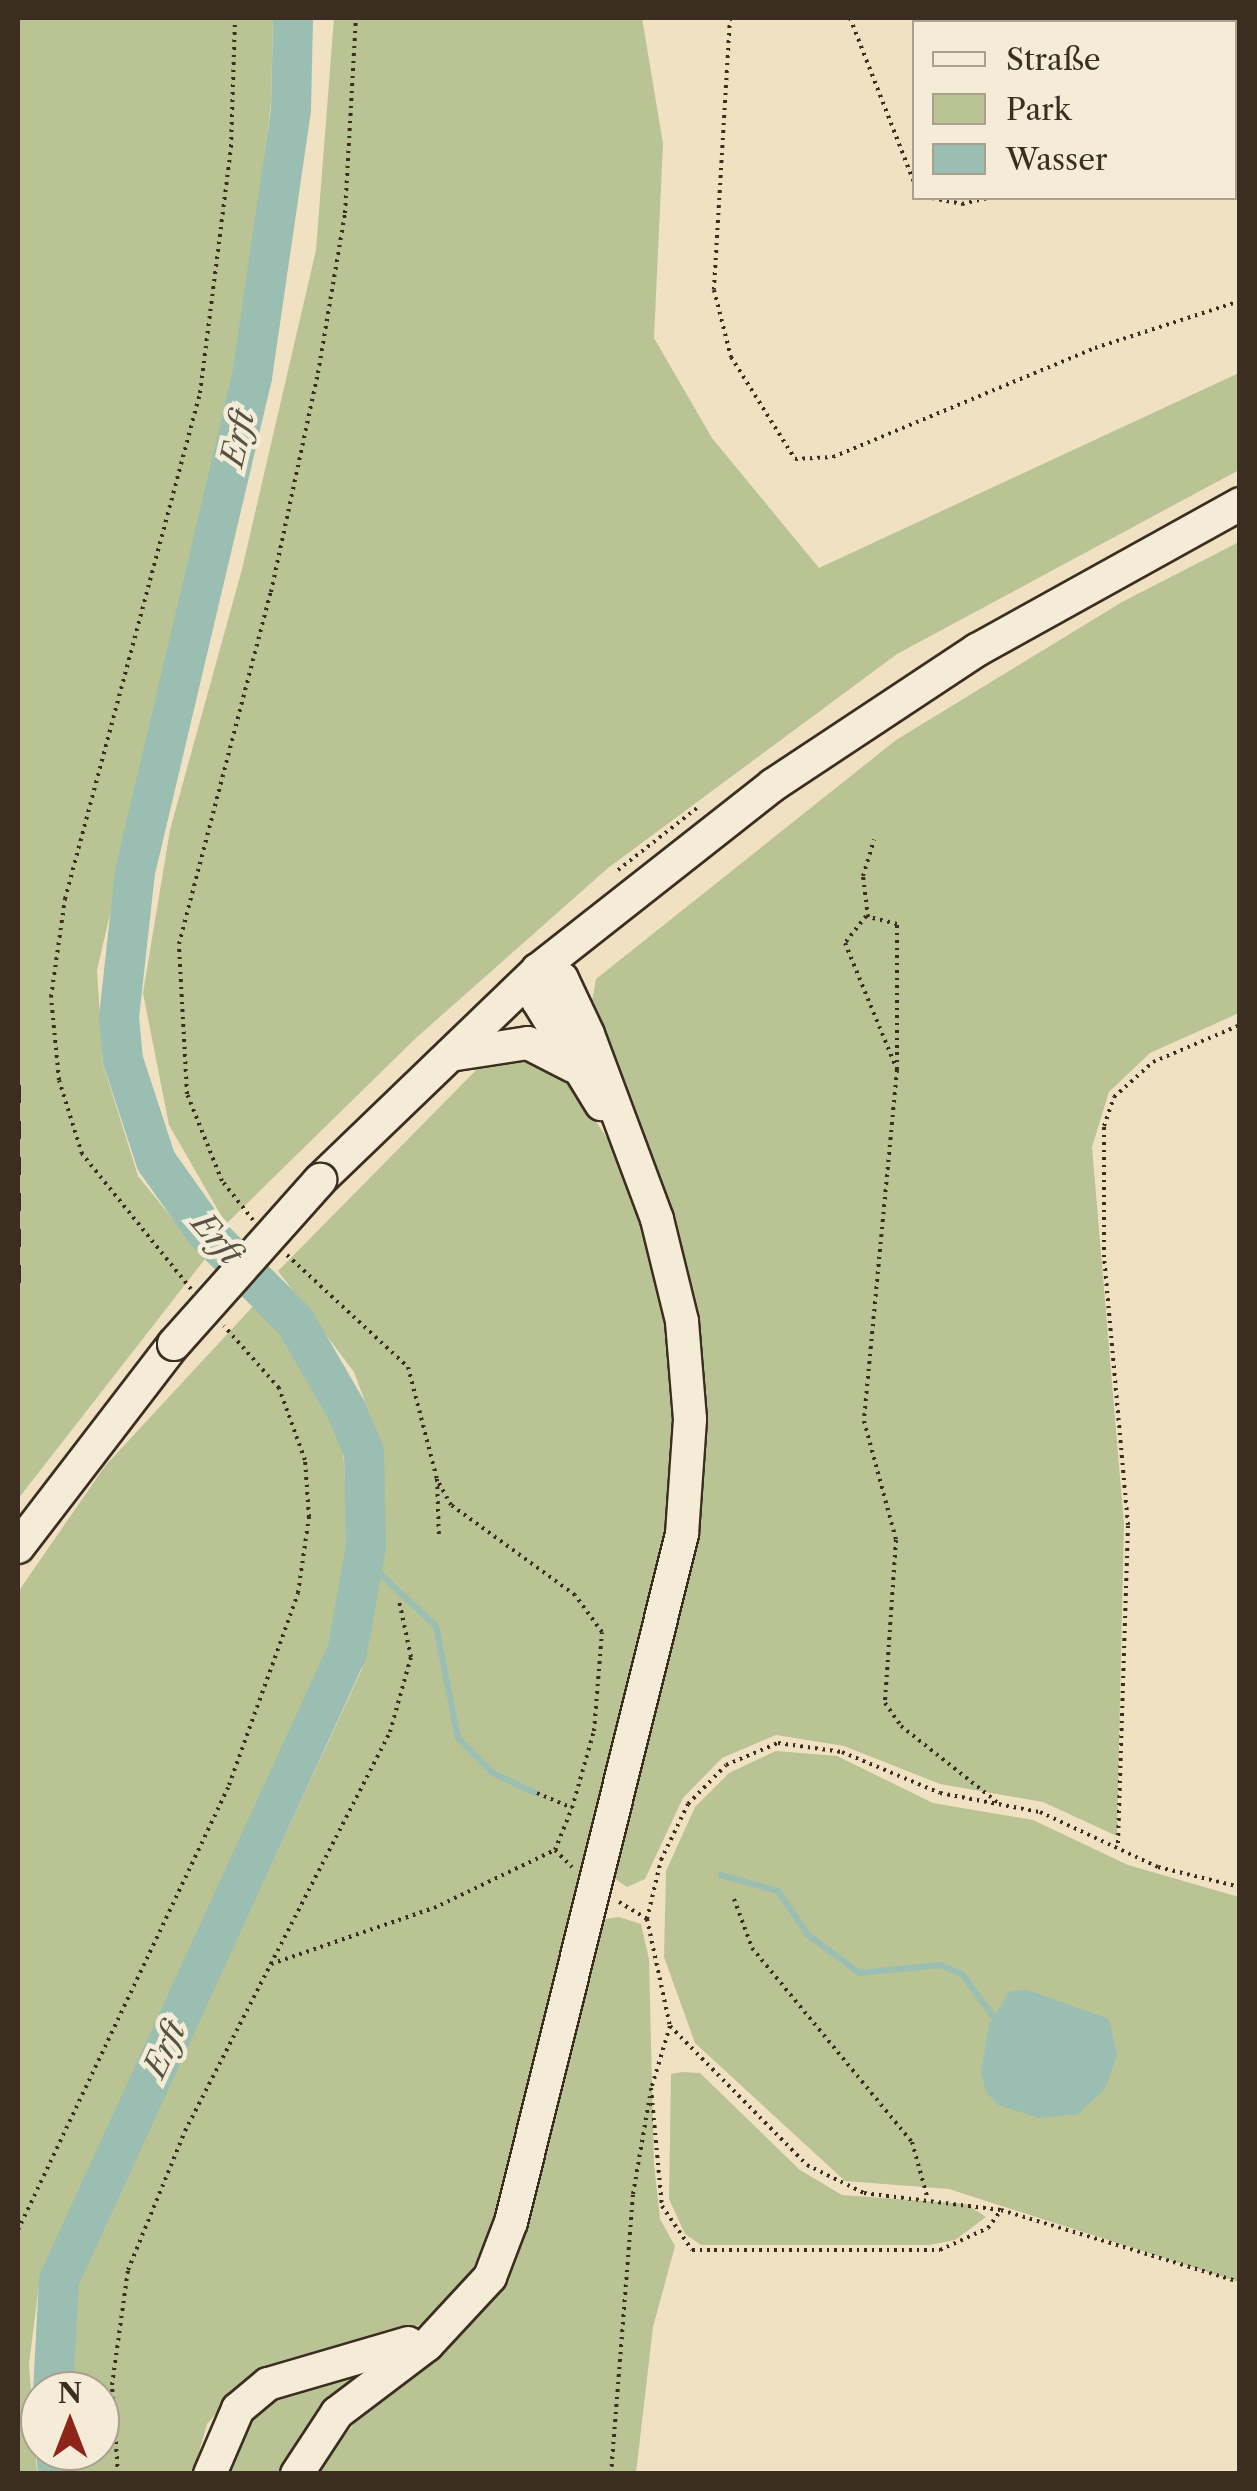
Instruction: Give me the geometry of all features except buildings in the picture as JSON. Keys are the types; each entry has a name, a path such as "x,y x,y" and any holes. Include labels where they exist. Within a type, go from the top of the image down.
{"main road":[{"path":"24,1537 174,1344 320,1180 538,970 732,816 890,704 1240,504"},
{"path":"538,970 538,1001 575,1068 621,1132"},
{"path":"297,2474 337,2414 456,2319 490,2277 511,2222 597,1889 689,1474 682,1321 657,1219 562,979 538,970"},
{"path":"442,1059 518,1042 552,1050 575,1068"},
{"path":"210,2474 238,2409 268,2384 402,2346 456,2319"}],"path":[{"path":"200,1300 82,1154 58,1080 51,997 66,899 200,393 231,147 234,18"},
{"path":"263,1230 222,1181 187,1094 179,944 314,391 345,213 356,18"},
{"path":"730,18 714,290 731,358 795,459 833,457 1094,348 1240,302"},
{"path":"850,18 912,177"},
{"path":"942,200 962,204 979,200"},
{"path":"868,916 863,876 874,840"},
{"path":"897,1070 845,943 852,924 868,916 897,924 897,1070 864,1422 896,1540 885,1703 901,1726 998,1803"},
{"path":"1118,1843 1128,1525 1104,1257 1104,1126 1114,1097 1153,1062 1240,1025"},
{"path":"275,1243 408,1367 437,1479 440,1539"},
{"path":"18,2230 229,1785 298,1593 309,1517 305,1460 279,1388 214,1314"},
{"path":"271,1964 434,1908 555,1850 572,1808 594,1731 602,1632 575,1595 451,1505 437,1479"},
{"path":"118,2474 112,2385 128,2270 186,2131 390,1732 411,1658 400,1601"},
{"path":"611,2474 634,2194 651,2088 670,2026 648,1919 661,1860 688,1804 726,1766 778,1744 842,1752 940,1794 998,1803 1118,1843 1158,1867 1240,1887"},
{"path":"537,1793 572,1808"},
{"path":"597,1889 648,1919"},
{"path":"734,1898 752,1948 912,2142 927,2196"},
{"path":"670,2026 808,2166 864,2193 927,2196 1001,2210 1240,2282"},
{"path":"651,2088 662,2206 692,2250 940,2250 988,2228 1001,2210"}],"green space":[{"path":"18,18 273,18 271,103 237,371 97,970 103,1064 138,1176 205,1259 18,1499"},
{"path":"334,18 642,18 663,144 654,338 712,438 819,568 1239,373 1239,470 897,654 608,868 416,1038 226,1224 169,1125 143,993 170,830 242,569 316,250"},
{"path":"1239,542 1239,1013 1150,1053 1109,1092 1092,1147 1124,1524 1117,1836 1043,1802 940,1784 844,1746 776,1735 722,1758 683,1798 645,1879 627,1887 614,1878 696,1543 708,1419 699,1315 673,1214 591,1006 596,979 896,740 1122,602"},
{"path":"489,1057 532,1057 562,1070 607,1138 645,1229 669,1321 677,1417 669,1532 498,2222 458,2295 419,2325 239,2387 207,2424 193,2473 78,2473 120,2471 120,2371 72,2371 77,2284 362,1669 382,1561 382,1447 354,1372 278,1271"},
{"path":"257,1302 308,1369 343,1447 348,1542 327,1651 40,2277 30,2371 20,2371 20,2471 37,2473 18,2473 18,1592 105,1466"},
{"path":"776,1751 837,1756 933,1803 1033,1820 1128,1865 1239,1897 1239,2282 949,2189 845,2181 695,2043 664,1957 666,1871 695,1807 729,1773"},
{"path":"619,1917 641,1924 649,1959 654,2164 660,2219 675,2246 653,2327 636,2473 313,2474 381,2391 473,2321 514,2260 605,1919"},
{"path":"700,2073 800,2170 842,2195 966,2204 986,2217 955,2240 929,2245 701,2245 685,2234 669,2199 671,2074"},
{"path":"370,2367 283,2473 218,2474 259,2402"}],"water":[{"path":"1027,1990 1109,2019 1117,2055 1105,2089 1078,2114 1039,2118 998,2105 986,2092 981,2072 989,2024 1010,1991"}],"waterway":[{"name":"Erft","path":"54,2371 59,2280 347,1652 366,1547 364,1452 347,1411 295,1321 207,1233 156,1161 123,1060 119,1017 135,872 252,377 291,109 293,18"},
{"path":"364,1559 436,1626 458,1738 493,1773 535,1793"},
{"path":"721,1875 778,1891 808,1935 860,1973 941,1965 963,1975 992,2015"}],"railway":[{"path":"18,1085 18,1298"}]}
